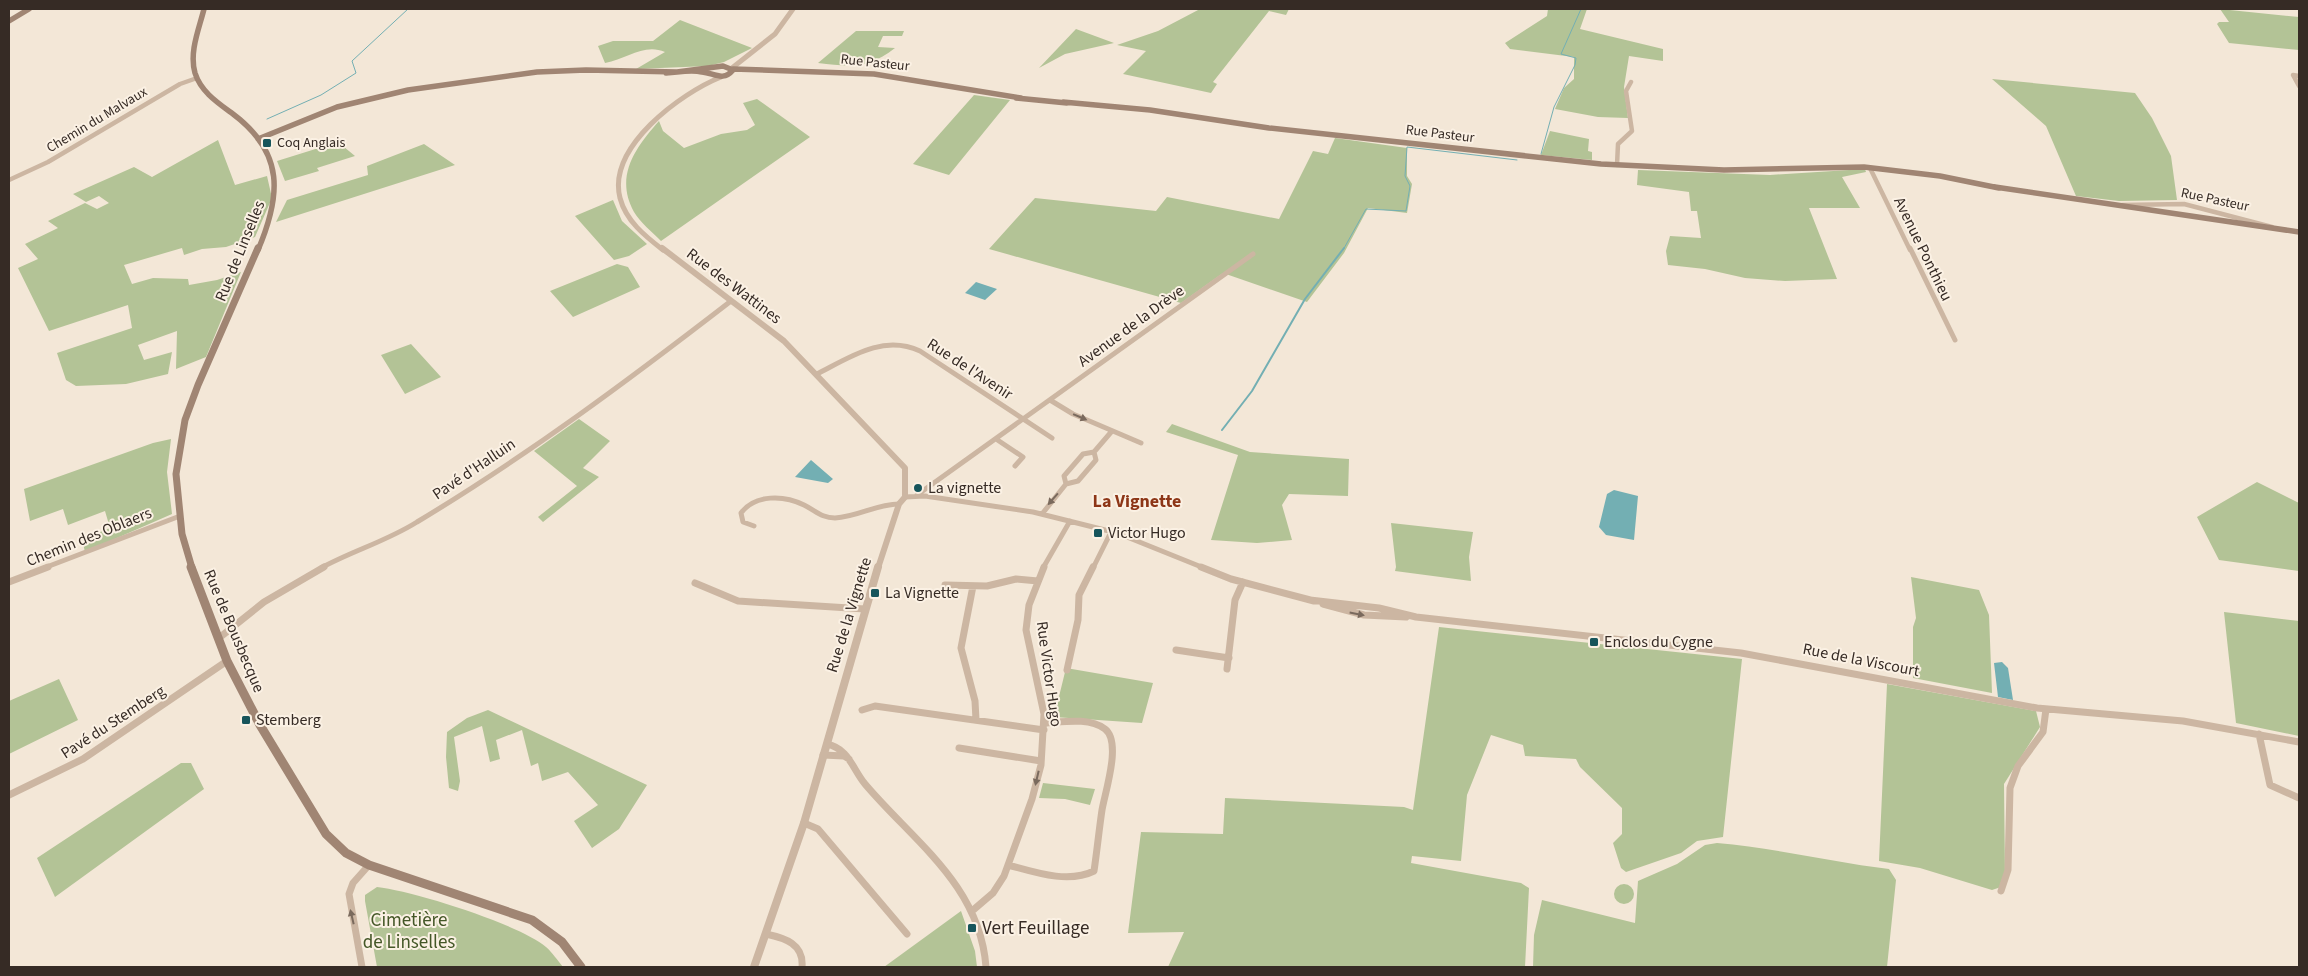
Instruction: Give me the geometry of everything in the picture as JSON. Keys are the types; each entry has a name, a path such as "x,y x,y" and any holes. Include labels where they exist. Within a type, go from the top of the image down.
{"main road":[{"path":"9,21 29,9"},
{"path":"197,78 194,56 204,9"},
{"path":"711,74 711,70 719,66"},
{"name":"Rue Pasteur","path":"666,73 719,66 784,72 874,74 1021,98 1172,112 1269,128 1617,165 1683,169 1794,171 1820,167 1870,168 2120,207 2299,232"},
{"path":"258,137 328,110 368,98 492,77 569,70 724,76 732,73 732,68"},
{"name":"Rue Pasteur","path":"724,76 784,72"},
{"name":"Rue de Linselles","path":"182,435 198,385 267,229 275,206 276,179 268,156 258,137 246,124 211,97 197,78"},
{"name":"Rue de Bousbecque","path":"182,435 176,474 180,516 188,556 227,661 260,725 326,834 341,849 369,865 525,916 556,937 581,967"}],"street":[{"path":"732,68 768,41 782,27 793,9"},
{"path":"719,66 768,41"},
{"name":"Rue des Wattines","path":"711,74 687,96 653,121 629,150 619,177 620,200 628,218 644,235 777,335 817,374 901,463 906,474 905,497"},
{"path":"2299,76 2293,75 2299,86"},
{"name":"Rue des Wattines","path":"687,96 724,76"},
{"name":"Chemin du Malvaux","path":"9,180 48,162 180,84 197,78"},
{"path":"1617,165 1617,146 1632,131 1626,91 1631,82"},
{"name":"Avenue Ponthieu","path":"1870,168 1955,340"},
{"name":"Rue Pasteur","path":"2120,207 2131,204 2188,204 2259,222 2273,229"},
{"name":"Avenue de la Drève","path":"917,495 1253,254"},
{"name":"Pavé d'Halluin","path":"219,638 264,602 297,582 338,559 415,524 453,501 618,388 731,301"},
{"name":"Rue de l'Avenir","path":"817,374 879,346 890,344 906,345 915,348 1024,419"},
{"path":"1050,400 1073,414 1141,443"},
{"path":"1024,419 1052,438"},
{"path":"1066,484 1064,476 1083,454 1094,452 1112,431"},
{"path":"996,439 1023,457 1015,466"},
{"path":"1042,514 1066,484 1078,481 1096,460 1094,452"},
{"name":"Rue de la Viscourt","path":"905,497 917,495 1012,507 1042,514 1111,532 1242,582 1365,616 1385,618 1416,617"},
{"name":"Rue de la Vignette","path":"754,967 804,823 865,609 899,504 905,497"},
{"path":"754,526 743,522 741,513 747,504 764,498 786,500 804,505 818,515 837,518 889,504 899,504"},
{"name":"Chemin des Oblaers","path":"9,582 180,516"},
{"name":"Rue Victor Hugo","path":"972,911 996,890 1008,865 1034,792 1041,761 1044,726 1026,629 1029,607 1038,581 1070,521"},
{"path":"1067,670 1078,620 1079,595 1111,532"},
{"path":"945,585 991,586 1020,578 1038,581"},
{"path":"1227,669 1235,598 1242,582"},
{"path":"695,583 738,601 865,609"},
{"path":"973,586 961,648 975,701 976,720"},
{"name":"Rue de la Viscourt","path":"1310,600 1379,608 1416,617 1761,656 2046,709 2183,721 2299,742"},
{"path":"1176,650 1229,658"},
{"name":"Pavé du Stemberg","path":"9,795 83,759 227,661"},
{"path":"862,710 875,706 976,720 1044,726 1099,725 1105,728 1111,735 1112,765 1102,810 1094,871 1086,876 1076,877 1043,873 1008,865"},
{"path":"2002,891 2007,874 2008,791 2013,775 2041,738 2045,726 2046,709"},
{"path":"2260,734 2270,785 2299,798"},
{"path":"826,744 841,748 848,754 864,782 948,874 972,911 981,935 986,967"},
{"path":"960,748 1041,761"},
{"path":"823,755 844,756 851,761"},
{"path":"804,823 818,829 907,934"},
{"path":"362,967 349,894 353,883 369,865"},
{"path":"766,934 783,937 795,945 802,955 802,967"}],"green space":[{"path":"1200,9 1289,9 1286,15 1269,11 1213,82 1217,84 1211,93 1123,74 1146,51 1117,45 1158,31"},
{"path":"1548,9 1587,9 1580,29 1663,49 1663,61 1629,56 1624,87 1628,118 1598,117 1555,109 1564,88 1574,79 1574,57 1510,49 1505,43 1547,16"},
{"path":"2220,9 2299,17 2299,50 2229,43 2217,24 2219,22 2229,22"},
{"path":"680,20 752,48 724,62 708,66 636,69 665,52 650,49 605,63 598,46 613,41 653,41"},
{"path":"1076,29 1114,43 1065,54 1039,68"},
{"path":"856,31 904,31 902,36 883,36 878,47 895,48 876,60 850,66 818,63"},
{"path":"1992,79 2135,93 2152,118 2171,156 2177,200 2119,201 2076,196 2046,126"},
{"path":"974,95 1010,100 949,175 913,164"},
{"path":"757,99 810,137 661,241 637,216 628,199 627,174 630,163 643,141 659,121 663,131 684,148 721,134 747,130 755,125 743,103"},
{"path":"1550,131 1589,139 1588,151 1592,152 1592,160 1541,155"},
{"path":"1335,138 1407,148 1407,176 1412,184 1407,213 1368,208 1344,253 1307,302 1223,273 1181,303 989,249 1035,198 1156,211 1167,197 1279,219 1313,151 1328,154"},
{"path":"218,140 235,185 267,176 272,198 255,237 226,247 202,249 184,255 182,248 124,265 132,284 153,278 188,279 189,285 217,280 241,272 206,357 176,369 177,331 138,345 144,360 172,352 168,374 126,384 76,386 66,380 57,353 132,328 128,305 49,331 18,268 38,259 25,244 58,228 48,221 85,203 97,209 109,203 99,196 86,202 73,194 134,167 152,177"},
{"path":"338,142 355,156 317,168 319,171 285,181 277,161"},
{"path":"424,144 455,165 276,222 287,200 368,175 367,166"},
{"path":"1865,169 1866,172 1842,177 1860,208 1809,208 1837,279 1785,281 1745,278 1705,269 1668,265 1666,251 1670,236 1701,238 1697,211 1691,211 1689,192 1637,185 1638,170 1770,175"},
{"path":"613,200 622,221 647,244 629,256 614,260 575,216"},
{"path":"617,264 628,267 640,287 573,317 550,291"},
{"path":"411,344 441,377 405,394 381,355"},
{"path":"579,419 610,441 583,468 599,477 543,522 538,517 577,486 534,451"},
{"path":"1172,424 1250,452 1349,459 1348,496 1289,494 1282,505 1292,540 1257,543 1211,540 1238,455 1166,432"},
{"path":"171,439 167,472 172,514 85,552 82,539 110,528 105,511 68,525 63,509 30,521 24,489 153,443"},
{"path":"2257,482 2299,503 2299,571 2219,560 2197,517"},
{"path":"1391,523 1473,532 1469,557 1471,581 1395,571"},
{"path":"1911,577 1979,590 1989,615 1992,693 1913,678 1913,627 1916,618"},
{"path":"2224,612 2299,621 2299,736 2236,723"},
{"path":"1439,627 1742,659 1723,837 1697,841 1681,853 1626,872 1621,868 1613,843 1622,834 1622,808 1580,767 1576,759 1525,756 1523,745 1491,735 1467,795 1461,861 1412,856 1411,863 1521,883 1529,888 1525,967 1168,967 1184,932 1128,933 1141,832 1223,834 1225,798 1404,807 1413,810"},
{"path":"1066,668 1153,683 1142,723 1054,717"},
{"path":"59,679 78,720 9,754 9,701"},
{"path":"1887,684 2036,711 2040,727 2004,784 2005,874 2001,887 1992,890 1920,868 1879,861"},
{"path":"488,710 647,785 619,829 592,848 574,821 598,805 568,772 542,781 538,763 531,766 522,730 496,740 500,759 490,762 482,726 454,737 460,781 458,791 449,788 446,757 447,732 467,718"},
{"path":"181,763 191,763 204,789 55,897 37,858"},
{"path":"1043,783 1095,789 1090,805 1065,799 1039,798"},
{"path":"1717,843 1889,869 1896,880 1887,967 1533,967 1534,935 1542,900 1635,923 1638,881 1677,864 1705,845"},
{"path":"1624,884 1631,887 1634,894 1631,901 1624,904 1617,901 1614,894 1617,887"},
{"name":"Cimetière de Linselles","path":"377,887 439,902 513,928 546,947 563,967 377,967 365,895"},
{"path":"961,911 975,951 977,967 884,967"}],"water":[{"path":"976,282 997,289 985,300 965,293"},
{"path":"811,460 833,479 828,483 795,477"},
{"path":"1614,490 1638,496 1634,540 1606,535 1599,527 1607,494"},
{"path":"2002,662 2008,668 2013,700 1998,697 1994,663"}],"waterway":[{"path":"267,119 321,95 356,73 352,61 408,9"},
{"path":"1541,154 1554,107 1575,65 1576,58 1561,54 1581,9"},
{"path":"1343,250 1366,209 1406,211 1410,186 1405,176 1407,147 1517,160"},
{"path":"1222,430 1252,391 1305,299 1344,248"}],"place":[{"name":"Coq Anglais","path":"267,143"},
{"name":"La vignette","path":"918,488"},
{"name":"Victor Hugo","path":"1098,533"},
{"name":"La Vignette","path":"875,593"},
{"name":"Enclos du Cygne","path":"1594,642"},
{"name":"Stemberg","path":"246,720"},
{"name":"Vert Feuillage","path":"972,928"}],"district":[{"name":"La Vignette","path":"1137,501"}]}
